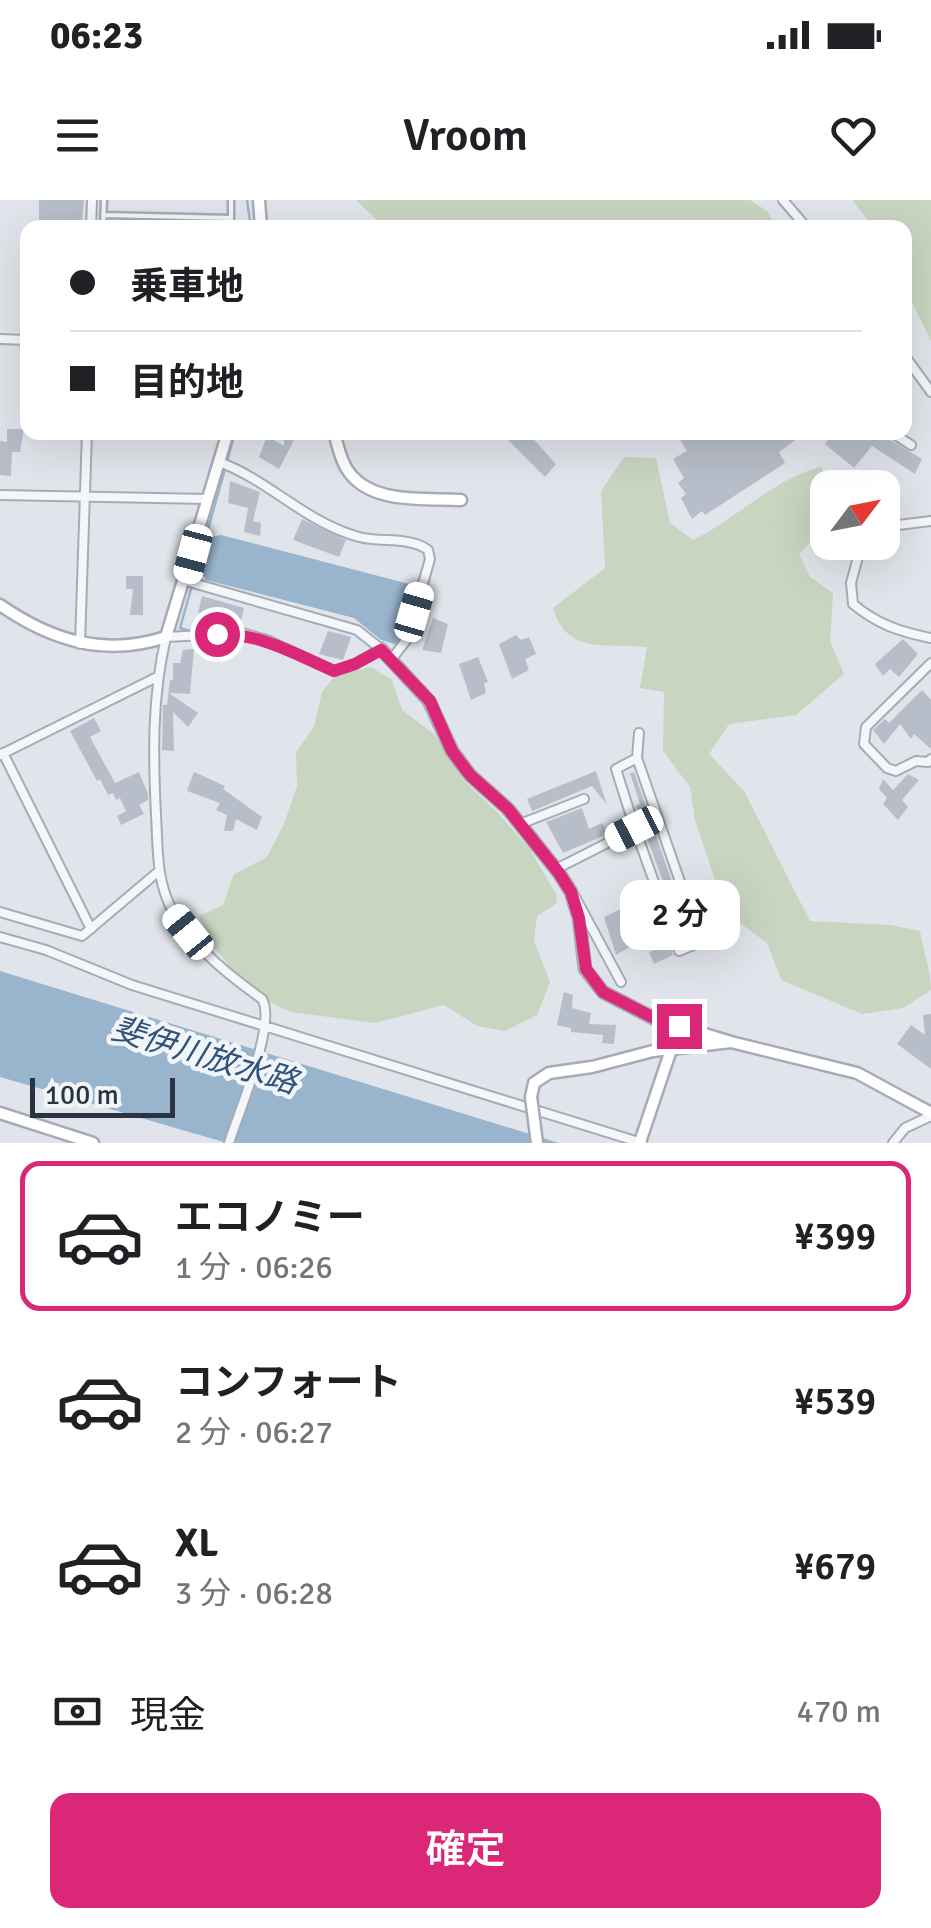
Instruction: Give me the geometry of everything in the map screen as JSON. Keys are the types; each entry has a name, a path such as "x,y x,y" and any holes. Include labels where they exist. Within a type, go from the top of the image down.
{"street":[{"path":"784,200 800,220"},
{"path":"912,366 931,392"},
{"path":"80,644 87,440"},
{"path":"226,440 166,638 157,677 153,748 159,871 173,912 204,950 266,1006 262,1039 229,1143"},
{"path":"337,440 352,477 368,487 388,496 462,500"},
{"path":"903,440 911,445"},
{"path":"219,462 254,477 299,510 359,537 419,544 428,550 430,559 407,639 391,660"},
{"path":"0,495 208,499"},
{"path":"900,525 931,521"},
{"path":"857,560 851,583 852,604 888,627 931,638"},
{"path":"186,581 357,630 381,650 430,701 452,751 470,775 520,824 556,868 621,982"},
{"path":"0,606 45,634 80,644 144,644 166,638 242,633 267,640 334,671 381,650"},
{"path":"931,664 863,734 864,744 887,768 896,771 931,759"},
{"path":"91,929 2,754 157,677"},
{"path":"637,758 616,769 678,951 701,942 637,758 639,733"},
{"path":"520,824 584,799"},
{"path":"556,868 634,829"},
{"path":"0,912 82,936 159,871"},
{"path":"571,892 586,969 603,992 654,1018 856,1073 931,1115"},
{"path":"0,937 46,950 132,985 641,1143 679,1026"},
{"path":"536,1143 531,1097 534,1082 549,1073 672,1048 731,1042"},
{"path":"0,1113 93,1143"},
{"path":"893,1143 904,1128 931,1115"}],"lane":[{"path":"103,220 104,200"},
{"path":"103,215 230,218 231,200"}],"green space":[{"path":"356,200 750,200 767,211 773,220 377,220"},
{"path":"852,200 931,200 931,341 912,302 912,220 868,220"},
{"path":"624,457 656,458 670,523 693,540 787,480 810,471 810,543 799,554 810,577 833,593 830,641 844,674 796,715 729,724 709,754 744,791 810,921 891,925 920,931 931,990 903,1008 862,1014 781,980 767,943 726,913 695,820 690,787 663,751 664,692 640,688 647,647 578,640 559,623 553,608 605,568 601,491"},
{"path":"371,667 392,680 402,710 434,734 464,781 529,848 556,894 557,903 537,916 534,941 550,982 537,1015 505,1031 477,1026 444,1005 375,1023 291,1012 253,994 212,945 199,916 223,905 234,874 267,857 297,786 296,752 314,727 322,692 336,674"}],"water":[{"path":"221,535 413,585 398,645 381,640 354,618 206,580 201,572 210,537"},
{"name":"斐伊川放水路","path":"0,971 559,1143 227,1143 0,1077"}],"building":[{"path":"39,200 84,200 82,220 39,220"},
{"path":"7,429 20,429 20,452 12,452 11,476 0,475 0,441 7,442"},
{"path":"265,440 284,446 284,440 294,440 279,469 259,457"},
{"path":"508,440 534,440 556,464 545,477"},
{"path":"680,440 795,440 779,452 785,463 705,515 702,511 692,519 681,498 686,494 678,483 684,478 673,459 687,451"},
{"path":"828,440 890,440 922,459 915,474 872,446 854,468 825,444"},
{"path":"230,481 260,492 253,521 261,523 260,536 244,532 248,508 228,503"},
{"path":"302,519 346,540 339,557 293,540"},
{"path":"126,576 143,576 143,615 130,615 133,589 126,589"},
{"path":"202,596 244,608 240,625 206,619 206,614 198,613"},
{"path":"433,618 448,624 441,653 422,650"},
{"path":"328,631 351,637 343,660 319,654"},
{"path":"516,635 521,640 529,637 536,654 525,659 529,670 512,679 499,644"},
{"path":"903,639 918,654 899,677 890,669 883,676 875,664"},
{"path":"194,649 190,694 169,693 198,713 188,727 173,712 174,751 162,750 163,705 167,705 170,680 173,680 173,663 180,663 183,650"},
{"path":"478,657 488,682 484,683 486,693 471,700 459,664"},
{"path":"922,690 931,700 931,749 914,734 911,739 900,724 884,744 873,730 885,719 889,723"},
{"path":"94,718 101,731 90,737 115,783 139,772 148,794 148,800 139,805 144,814 121,825 117,816 126,811 120,798 116,800 113,793 108,795 100,779 97,781 70,731"},
{"path":"596,771 607,805 592,786 532,811 527,799"},
{"path":"194,772 225,786 223,789 262,817 257,830 236,819 233,831 224,831 227,815 216,810 220,803 187,791"},
{"path":"634,772 680,905 673,908 646,836 650,835 636,806 640,804 630,773"},
{"path":"908,774 919,780 902,800 908,807 898,820 883,804 887,798 879,789 883,779 893,790"},
{"path":"582,808 589,829 602,823 608,834 563,853 546,822"},
{"path":"647,886 673,955 654,964 649,952 658,949 651,926 654,925 647,907 642,910 637,887"},
{"path":"627,906 632,919 626,922 637,943 616,955 604,917"},
{"path":"564,992 573,995 572,1008 591,1013 589,1024 616,1025 614,1044 602,1043 603,1035 571,1032 571,1028 557,1025"},
{"path":"931,1014 931,1069 897,1044 911,1025 925,1035 923,1015"}],"waterway":[{"path":"247,200 250,220"},
{"path":"227,462 233,440"},
{"path":"201,634 180,628 225,469"},
{"path":"206,639 230,640"}],"route":[{"path":"217,634 242,633 267,640 334,671 381,650 430,701 452,751 470,775 508,809 559,873 571,892 579,918 586,969 603,992 679,1026"}]}
